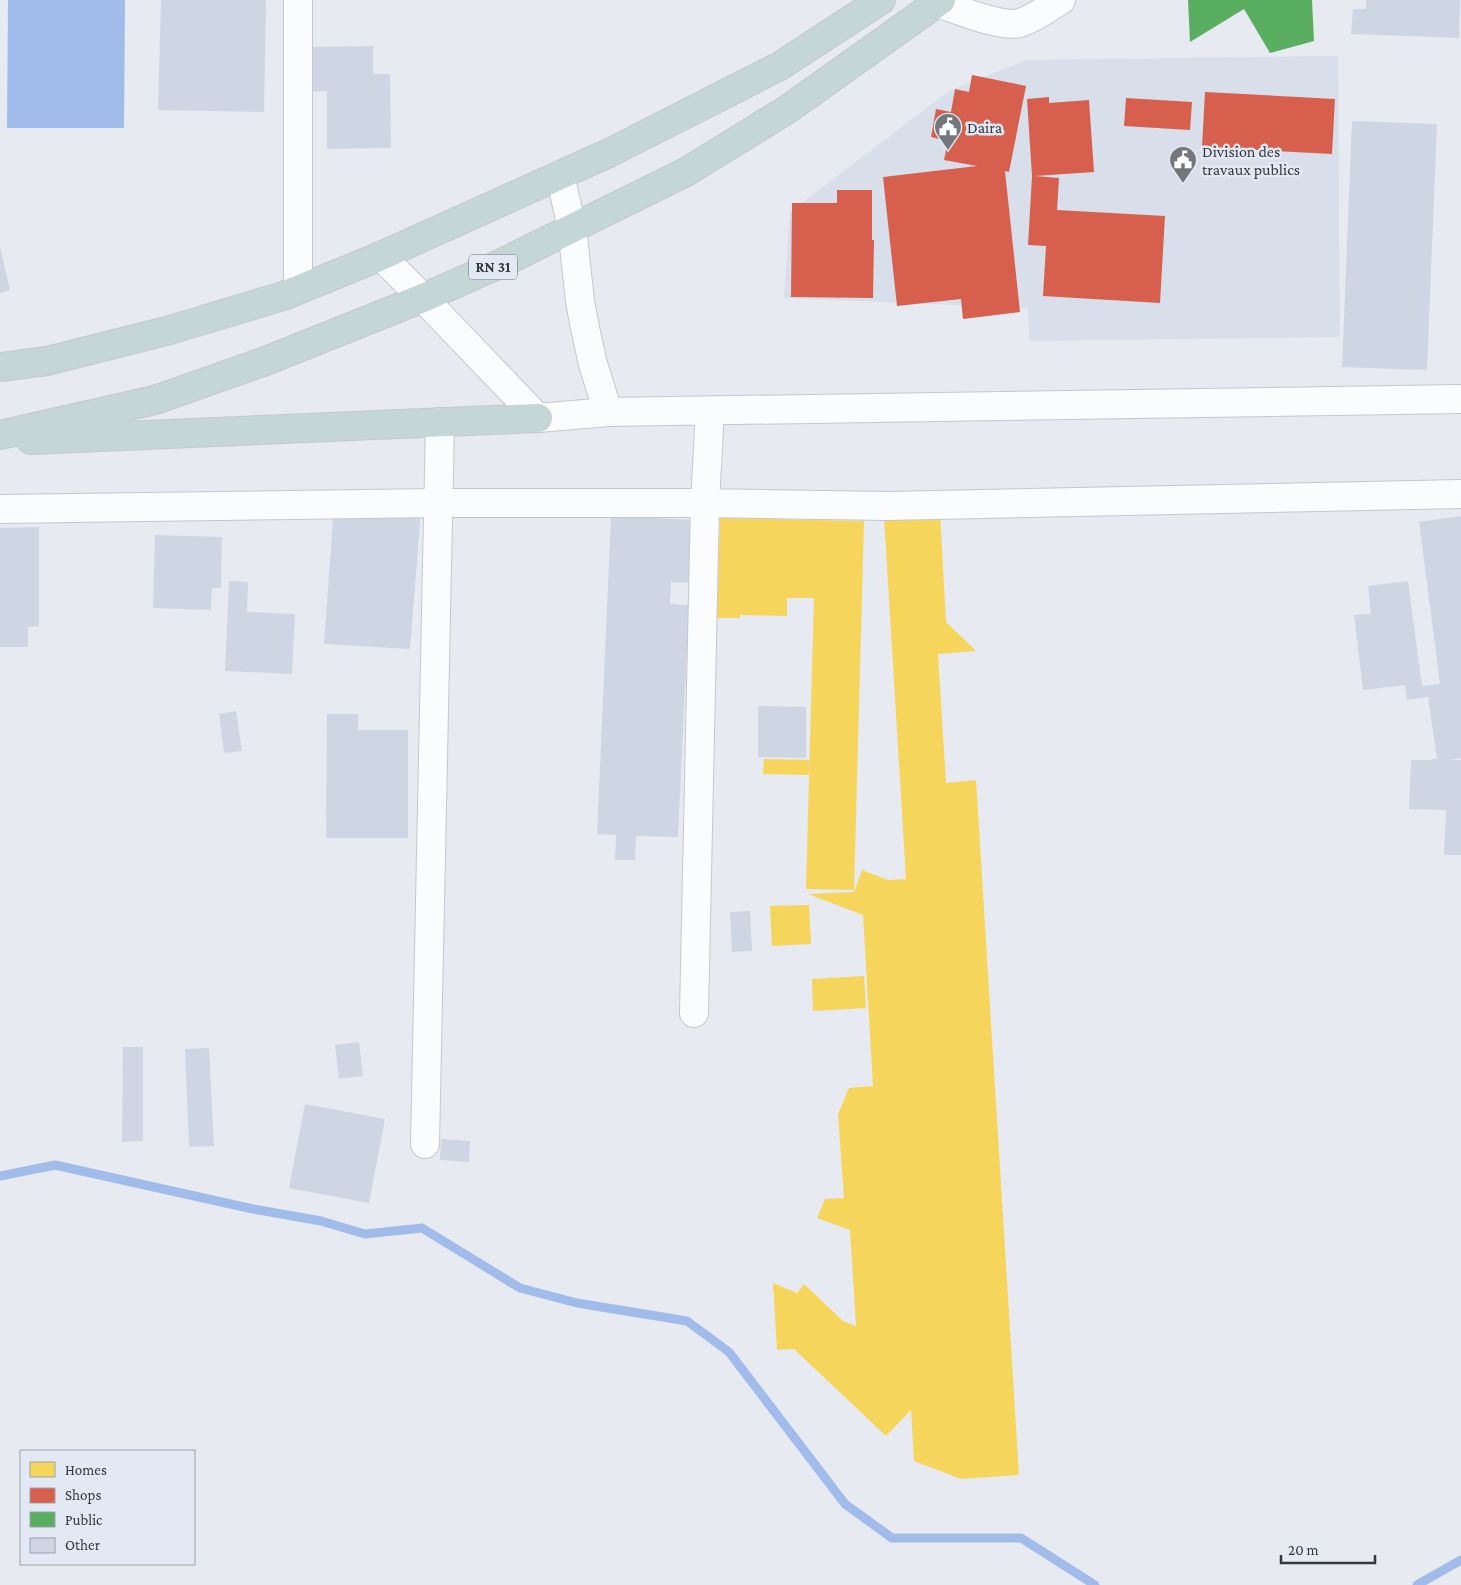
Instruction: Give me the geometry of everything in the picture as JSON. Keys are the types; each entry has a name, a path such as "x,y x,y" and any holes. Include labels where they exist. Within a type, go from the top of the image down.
{"highway":[{"path":"0,367 47,362 170,330 283,296 381,256 609,153 780,66 881,0"},
{"name":"RN 31","path":"0,435 155,400 263,362 423,298 502,263 686,172 780,114 939,2"},
{"path":"0,442 538,418"}],"street":[{"path":"298,0 298,289"},
{"path":"939,2 1001,23 1018,23 1035,16 1061,0"},
{"path":"560,175 572,228 585,328 608,412"},
{"path":"381,256 538,418 608,412 1461,400"},
{"path":"694,1013 705,503 710,411"},
{"path":"425,1144 440,422"},
{"path":"0,510 437,503 705,503 886,506 1461,494"}],"shaded area":[{"name":"Division des travaux publics","path":"1338,56 1340,337 1029,341 1028,308 784,298 790,212 949,91 1027,60"}],"water":[{"path":"8,0 125,0 124,128 7,128"}],"building: Homes":[{"path":"940,513 946,622 976,651 938,654 946,783 976,780 1019,1475 961,1479 914,1461 911,1410 886,1436 794,1349 777,1350 773,1283 797,1293 804,1284 843,1321 856,1326 850,1230 817,1218 825,1199 844,1198 838,1114 849,1088 873,1086 863,915 808,894 854,892 862,870 888,880 906,879 884,517"},
{"path":"720,518 864,521 854,890 806,889 814,598 787,598 787,616 740,615 740,618 717,618"},
{"path":"764,759 809,760 809,775 763,774"},
{"path":"809,905 811,944 772,946 770,906"},
{"path":"864,976 866,1008 813,1011 812,979"}],"building: Shops":[{"path":"972,75 1026,86 1009,172 1005,171 1020,312 963,319 961,299 897,306 883,177 977,166 944,160 948,141 931,137 936,109 951,112 955,89 969,92"},
{"path":"1205,92 1335,99 1332,154 1202,147"},
{"path":"1049,97 1049,103 1089,100 1094,172 1035,176 1059,178 1057,210 1165,216 1160,303 1043,296 1046,246 1028,245 1032,176 1027,99"},
{"path":"1126,98 1192,102 1190,130 1124,126"},
{"path":"837,190 872,190 872,240 874,240 873,298 791,297 792,203 837,203"}],"building: Public":[{"path":"1188,0 1312,0 1314,41 1270,53 1244,9 1190,42"}],"building: Other":[{"path":"161,0 266,0 264,112 158,110"},
{"path":"1366,0 1460,0 1459,38 1351,34 1353,9 1366,9"},
{"path":"373,46 373,74 390,74 391,148 327,149 327,91 304,92 303,47"},
{"path":"1352,121 1437,124 1427,370 1342,367"},
{"path":"0,247 10,290 0,293"},
{"path":"334,505 421,511 410,649 324,644"},
{"path":"611,516 695,520 692,583 671,582 670,604 689,605 678,837 636,836 635,860 615,860 616,835 597,834"},
{"path":"1461,516 1461,758 1450,760 1461,760 1461,855 1444,855 1446,810 1409,809 1411,760 1437,759 1428,697 1407,700 1405,685 1363,690 1354,615 1371,614 1368,586 1408,581 1422,686 1440,684 1419,522"},
{"path":"39,527 39,626 28,627 28,647 0,647 0,528"},
{"path":"155,535 222,537 221,588 212,588 211,610 153,608"},
{"path":"229,581 248,582 247,612 295,614 292,674 225,671"},
{"path":"758,706 806,707 806,758 758,757"},
{"path":"236,711 242,751 224,753 219,714"},
{"path":"327,714 358,714 358,730 408,730 408,838 326,838"},
{"path":"750,911 752,951 732,952 730,912"},
{"path":"359,1042 363,1076 339,1079 335,1045"},
{"path":"123,1047 143,1047 143,1141 122,1142"},
{"path":"209,1048 214,1146 189,1147 185,1049"},
{"path":"305,1104 385,1119 369,1203 289,1188"},
{"path":"441,1139 470,1141 469,1162 440,1160"}],"waterway":[{"path":"0,1176 55,1165 253,1209 321,1221 365,1234 422,1228 520,1288 577,1303 687,1321 729,1352 845,1504 892,1538 1021,1538 1095,1585"},
{"path":"1417,1585 1461,1560"}],"place":[{"name":"Daira","path":"948,151"},
{"name":"Division des travaux publics","path":"1183,184"}]}
